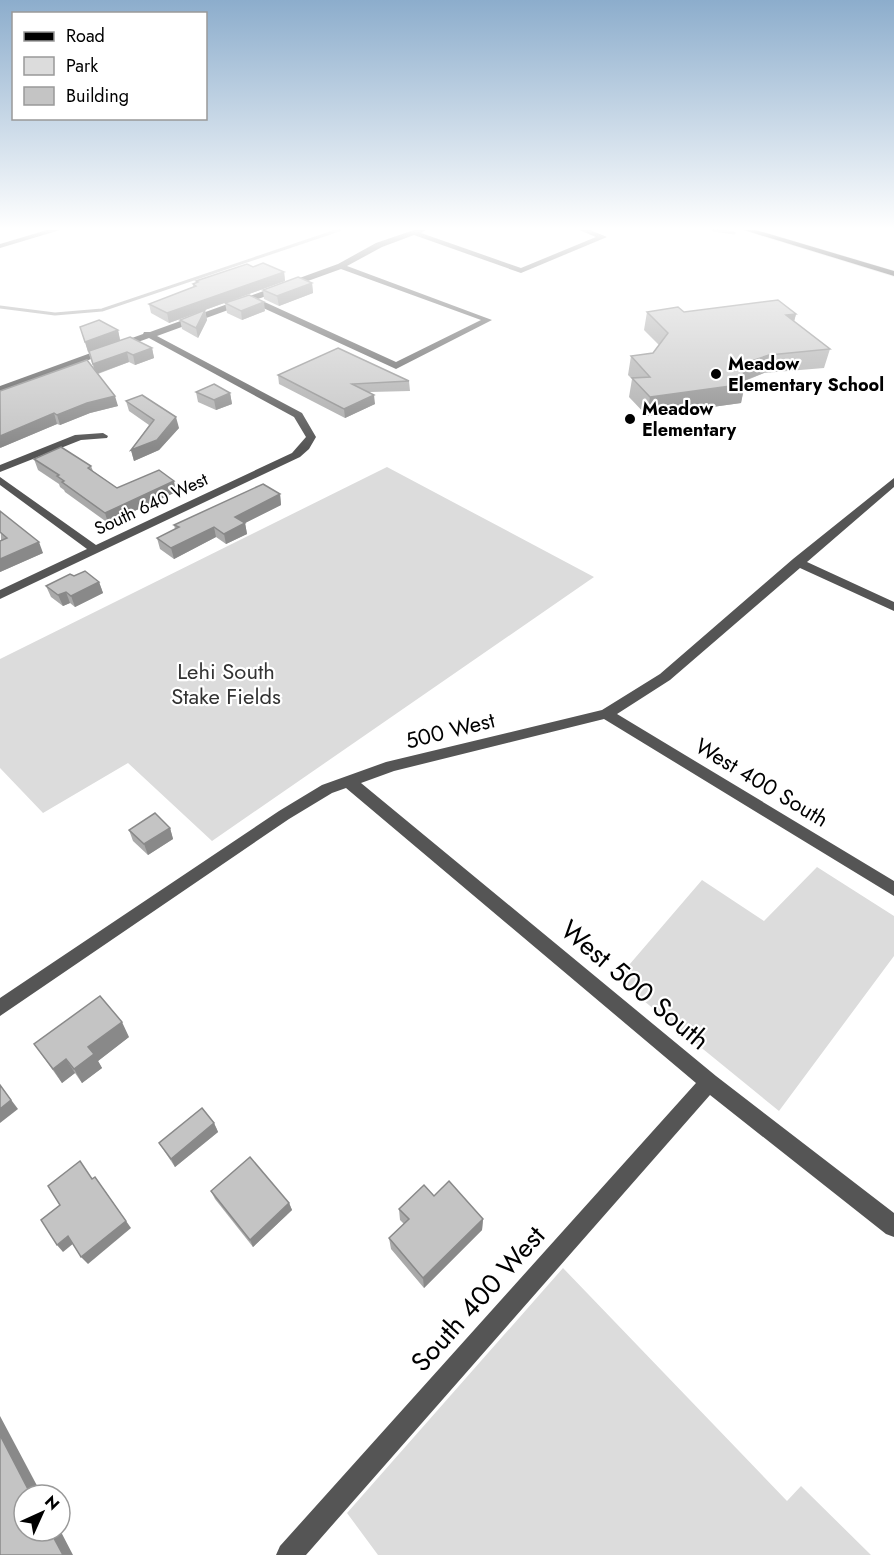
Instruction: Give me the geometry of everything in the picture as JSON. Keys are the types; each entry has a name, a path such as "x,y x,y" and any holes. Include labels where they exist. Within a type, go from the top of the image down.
{"street":[{"path":"0,389 236,303"},
{"path":"259,303 396,366 488,320 441,303"},
{"name":"South 640 West","path":"0,595 296,455 311,437 298,416 147,334"},
{"path":"0,469 79,437 103,436"},
{"path":"0,480 95,550"},
{"name":"500 West","path":"0,1008 284,815 347,780 391,766 606,714 665,677 894,481"},
{"path":"797,562 894,607"},
{"name":"West 400 South","path":"606,714 894,889"},
{"name":"West 500 South","path":"347,780 709,1082 894,1226"},
{"name":"South 400 West","path":"289,1555 709,1082"}],"green space":[{"name":"Lehi South Stake Fields","path":"387,467 594,577 212,841 128,763 43,813 0,768 0,659"},
{"path":"817,867 894,916 894,956 779,1111 617,979 702,880 764,921"},
{"path":"563,1268 787,1501 801,1486 871,1555 378,1555 347,1513"}],"building":[{"path":"153,303 197,303 167,313 149,304"},
{"path":"226,303 263,303 241,311"},
{"path":"758,303 781,303 796,314 786,315 830,349 769,355 742,364 745,384 650,397 632,378 650,377 631,356 653,353 668,333 647,312 678,307 684,312"},
{"path":"205,310 196,328 180,320"},
{"path":"99,320 118,330 85,342 80,327"},
{"path":"130,337 152,348 133,355 127,352 93,364 89,351"},
{"path":"338,348 409,381 352,384 374,395 344,409 278,375"},
{"path":"87,360 115,396 87,403 57,415 54,413 0,436 0,391"},
{"path":"214,384 230,393 214,400 196,392"},
{"path":"142,395 176,417 157,440 131,450 154,420 126,401"},
{"path":"61,447 91,466 88,468 117,488 159,470 174,481 105,513 62,482 64,481 57,476 59,475 34,459"},
{"path":"263,484 280,494 235,517 245,523 224,534 214,527 171,548 157,538 179,527 174,525"},
{"path":"0,511 39,542 0,559 0,541 7,538 0,532"},
{"path":"85,571 99,582 71,596 66,592 58,595 46,586 70,574 74,576"},
{"path":"155,813 170,828 144,844 129,830"},
{"path":"100,996 122,1022 88,1047 94,1054 74,1069 66,1059 53,1069 34,1044"},
{"path":"0,1085 11,1100 0,1109"},
{"path":"202,1108 214,1123 171,1159 159,1143"},
{"path":"250,1157 289,1203 250,1240 211,1191"},
{"path":"80,1161 92,1179 95,1177 126,1221 81,1257 68,1236 57,1245 41,1220 60,1205 48,1186"},
{"path":"449,1181 483,1219 423,1278 389,1238 409,1219 399,1209 424,1185 434,1196"},
{"path":"0,1435 25,1483 12,1483 12,1543 56,1543 63,1555 0,1555"}],"waterway":[{"path":"0,307 55,314 102,310 124,303"}],"place":[{"name":"Meadow Elementary School","path":"716,374"},
{"name":"Meadow Elementary","path":"630,419"}]}
